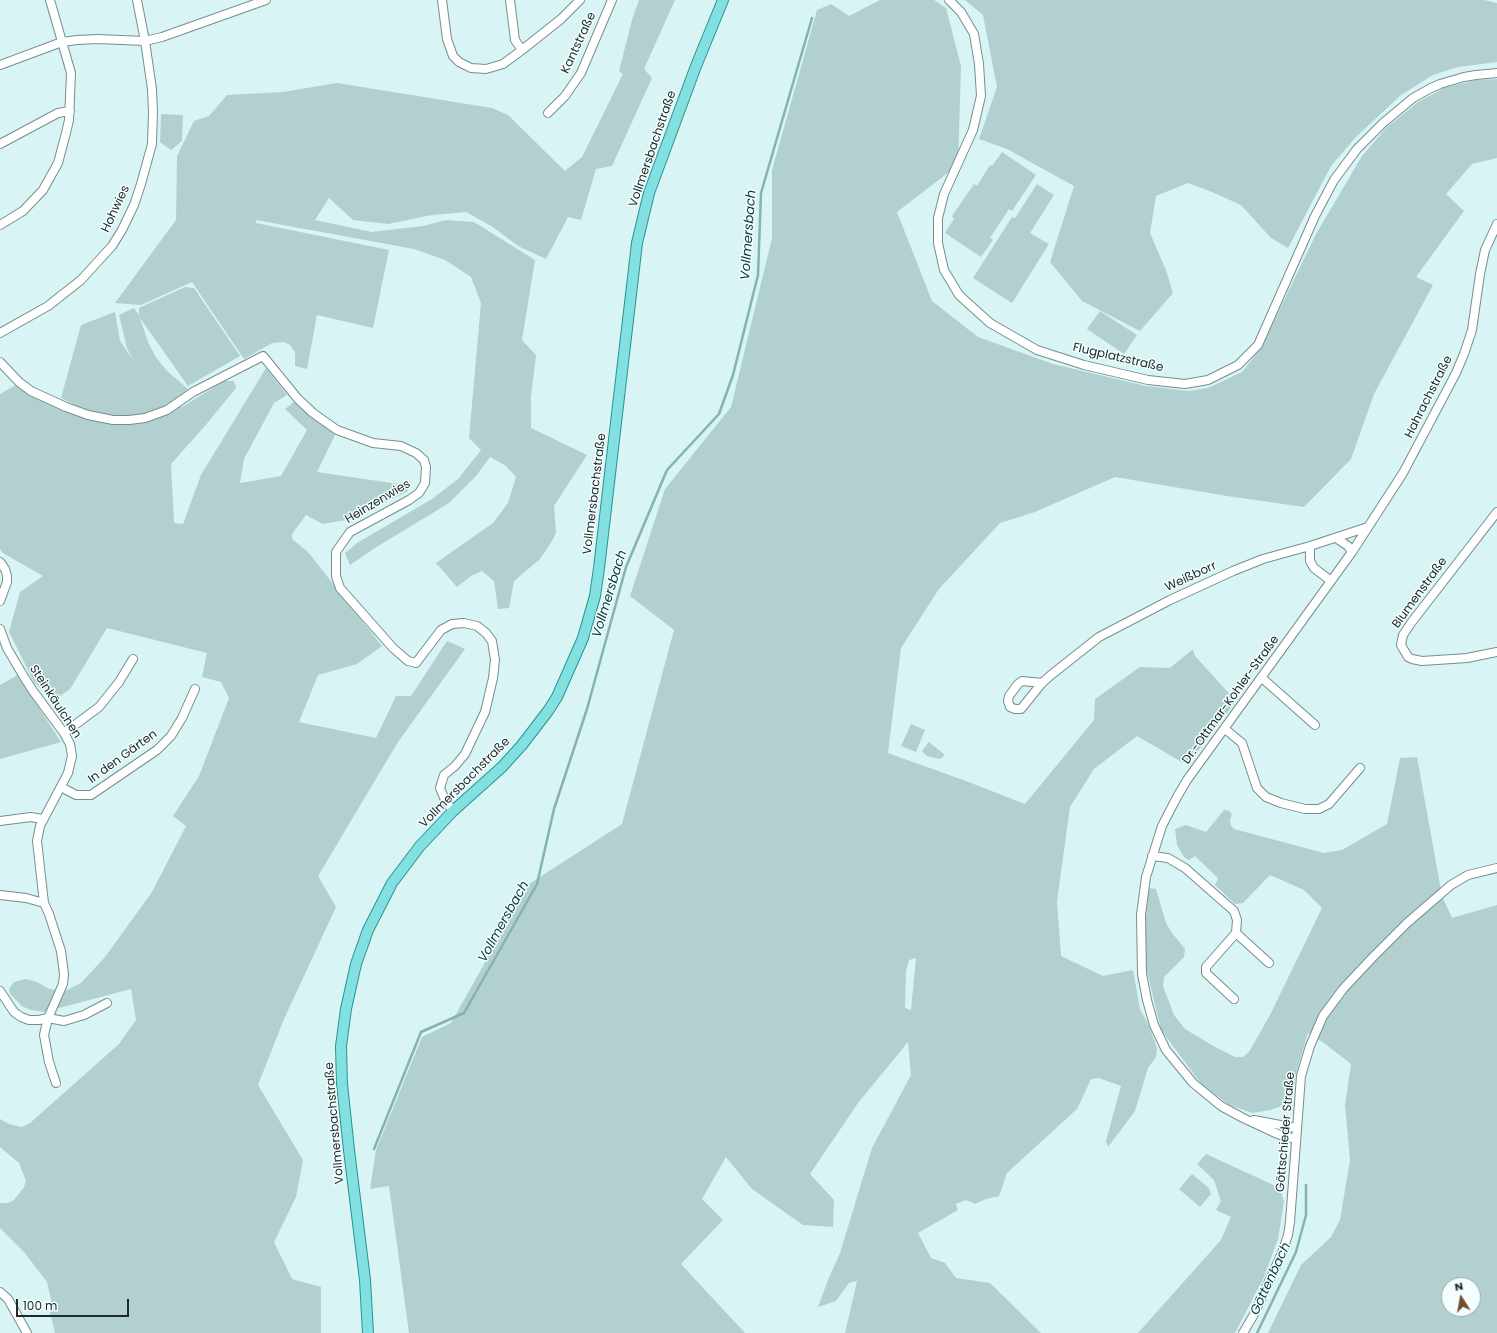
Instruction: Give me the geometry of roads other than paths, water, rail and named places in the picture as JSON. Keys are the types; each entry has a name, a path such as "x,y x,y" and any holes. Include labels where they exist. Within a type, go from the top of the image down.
{"main road":[{"name":"Vollmersbachstraße","path":"368,1333 365,1280 348,1150 342,1084 341,1046 346,1009 356,964 368,930 392,883 420,846 453,811 502,767 522,745 548,711 562,687 583,638 594,602 599,568 637,243 651,186 696,66 723,0"}],"street":[{"path":"0,225 23,211 43,190 58,163 63,147 70,110 71,73 50,0"},
{"name":"Hohwies","path":"0,333 48,306 81,280 112,246 122,230 141,184 152,144 153,112 152,89 145,41 136,0"},
{"path":"0,65 62,42 98,39 145,41 162,37 266,0"},
{"path":"442,0 447,39 453,56 459,62 472,68 486,69 503,64 560,19 580,0"},
{"path":"510,0 515,40 522,50"},
{"name":"Kantstraße","path":"548,113 565,96 581,73 612,0"},
{"name":"Flugplatzstraße","path":"949,0 961,12 974,34 980,64 981,96 973,130 944,194 938,218 938,243 944,270 959,295 990,323 1037,350 1084,365 1148,380 1185,384 1208,380 1238,365 1258,345 1315,216 1334,180 1357,148 1383,122 1414,98 1429,89 1440,84 1476,74 1497,73"},
{"path":"0,144 58,113 70,110"},
{"name":"Hahrachstraße","path":"1343,565 1403,473 1456,373 1472,330 1482,260 1485,250 1496,228"},
{"name":"Heinzenwies","path":"0,362 19,382 31,391 66,407 88,415 113,420 129,420 145,418 162,412 193,392 263,356 298,399 313,413 336,430 373,443 401,446 416,453 424,460 426,467 425,483 419,493 350,532 336,552 336,576 340,588 393,648 408,661 416,663 442,630 452,624 464,623 477,626 486,633 492,641 495,660 493,678 485,712 465,754 455,766 444,775 440,788 445,800 453,811"},
{"name":"Blumenstraße","path":"1497,512 1411,622 1403,635 1401,645 1408,657 1422,661 1460,659 1497,652"},
{"name":"Weißborr","path":"1042,683 1099,637 1163,603 1233,570 1263,559 1310,546 1368,527"},
{"path":"1336,538 1348,546 1352,552"},
{"path":"1310,546 1310,561 1314,568 1331,581"},
{"path":"0,562 5,569 7,576 7,582 0,601"},
{"name":"Dr.-Ottmar-Kohler-Straße","path":"1296,1139 1283,1136 1243,1118 1221,1106 1193,1083 1166,1050 1154,1025 1144,988 1141,951 1141,908 1146,877 1152,856 1162,826 1177,796 1343,565"},
{"name":"Steinkäulchen","path":"0,629 8,648 30,687 64,733 70,744 72,756 68,773 42,819 37,841 44,903 50,914 61,951 64,974 62,984 48,1018 44,1034 49,1062 56,1083"},
{"path":"64,733 90,715 103,702 119,682 133,659"},
{"path":"1262,678 1315,725"},
{"name":"In den Gärten","path":"61,787 76,795 91,795 157,750 171,736 195,690"},
{"path":"1225,729 1242,742 1257,788 1266,797 1281,803 1305,809 1319,809 1328,804 1360,768"},
{"path":"0,821 31,817 42,819"},
{"path":"1152,856 1168,858 1185,868 1234,911 1237,920 1236,933 1206,967 1206,973 1234,999"},
{"name":"Göttschieder Straße","path":"1243,1333 1282,1253 1288,1235 1301,1076 1310,1046 1323,1016 1356,974 1403,928 1440,895 1468,875 1497,868"},
{"path":"0,895 26,898 44,903"},
{"path":"1236,933 1269,963"},
{"path":"0,992 14,1012 29,1020 48,1018 64,1021 84,1015 107,1003"},
{"name":"Dr.-Ottmar-Kohler-Straße","path":"1243,1118 1296,1128"},
{"path":"0,1292 8,1299 26,1333"}],"waterway":[{"name":"Vollmersbach","path":"374,1149 421,1032 464,1013 537,884 554,809 587,709 626,567 667,470 719,414 733,375 758,275 761,193 812,18"},
{"name":"Göttenbach","path":"1257,1333 1296,1252 1306,1215 1306,1185"}]}
